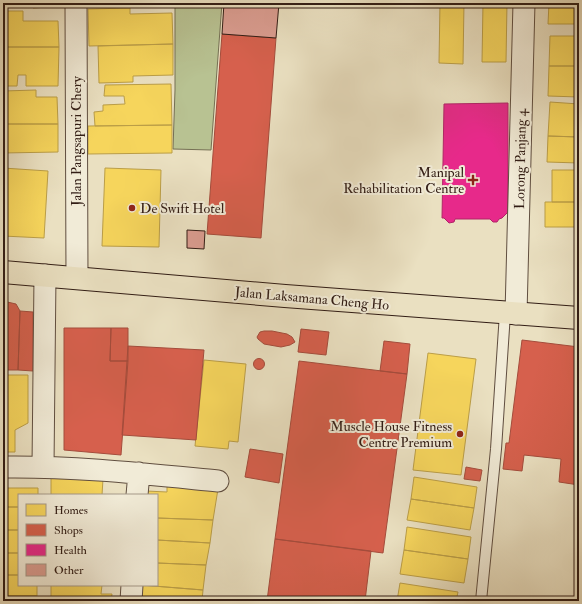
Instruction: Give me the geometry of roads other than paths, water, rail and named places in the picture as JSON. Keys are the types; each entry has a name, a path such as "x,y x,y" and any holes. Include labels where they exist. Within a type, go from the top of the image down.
{"main road":[{"name":"Jalan Laksamana Cheng Ho","path":"3,272 511,314 579,318"}],"street":[{"name":"Jalan Pangsapuri Chery","path":"76,3 77,278"},
{"name":"Lorong Panjang 4","path":"511,314 524,3"},
{"path":"43,466 45,275"},
{"path":"3,467 43,466 139,473 218,481"},
{"path":"137,494 139,473"},
{"path":"131,601 132,586"}],"lane":[{"path":"481,601 511,314"}],"place":[{"name":"Manipal Rehabilitation Centre","path":"473,180"},
{"name":"De Swift Hotel","path":"132,208"},
{"name":"Muscle House Fitness Centre Premium","path":"460,434"}]}
